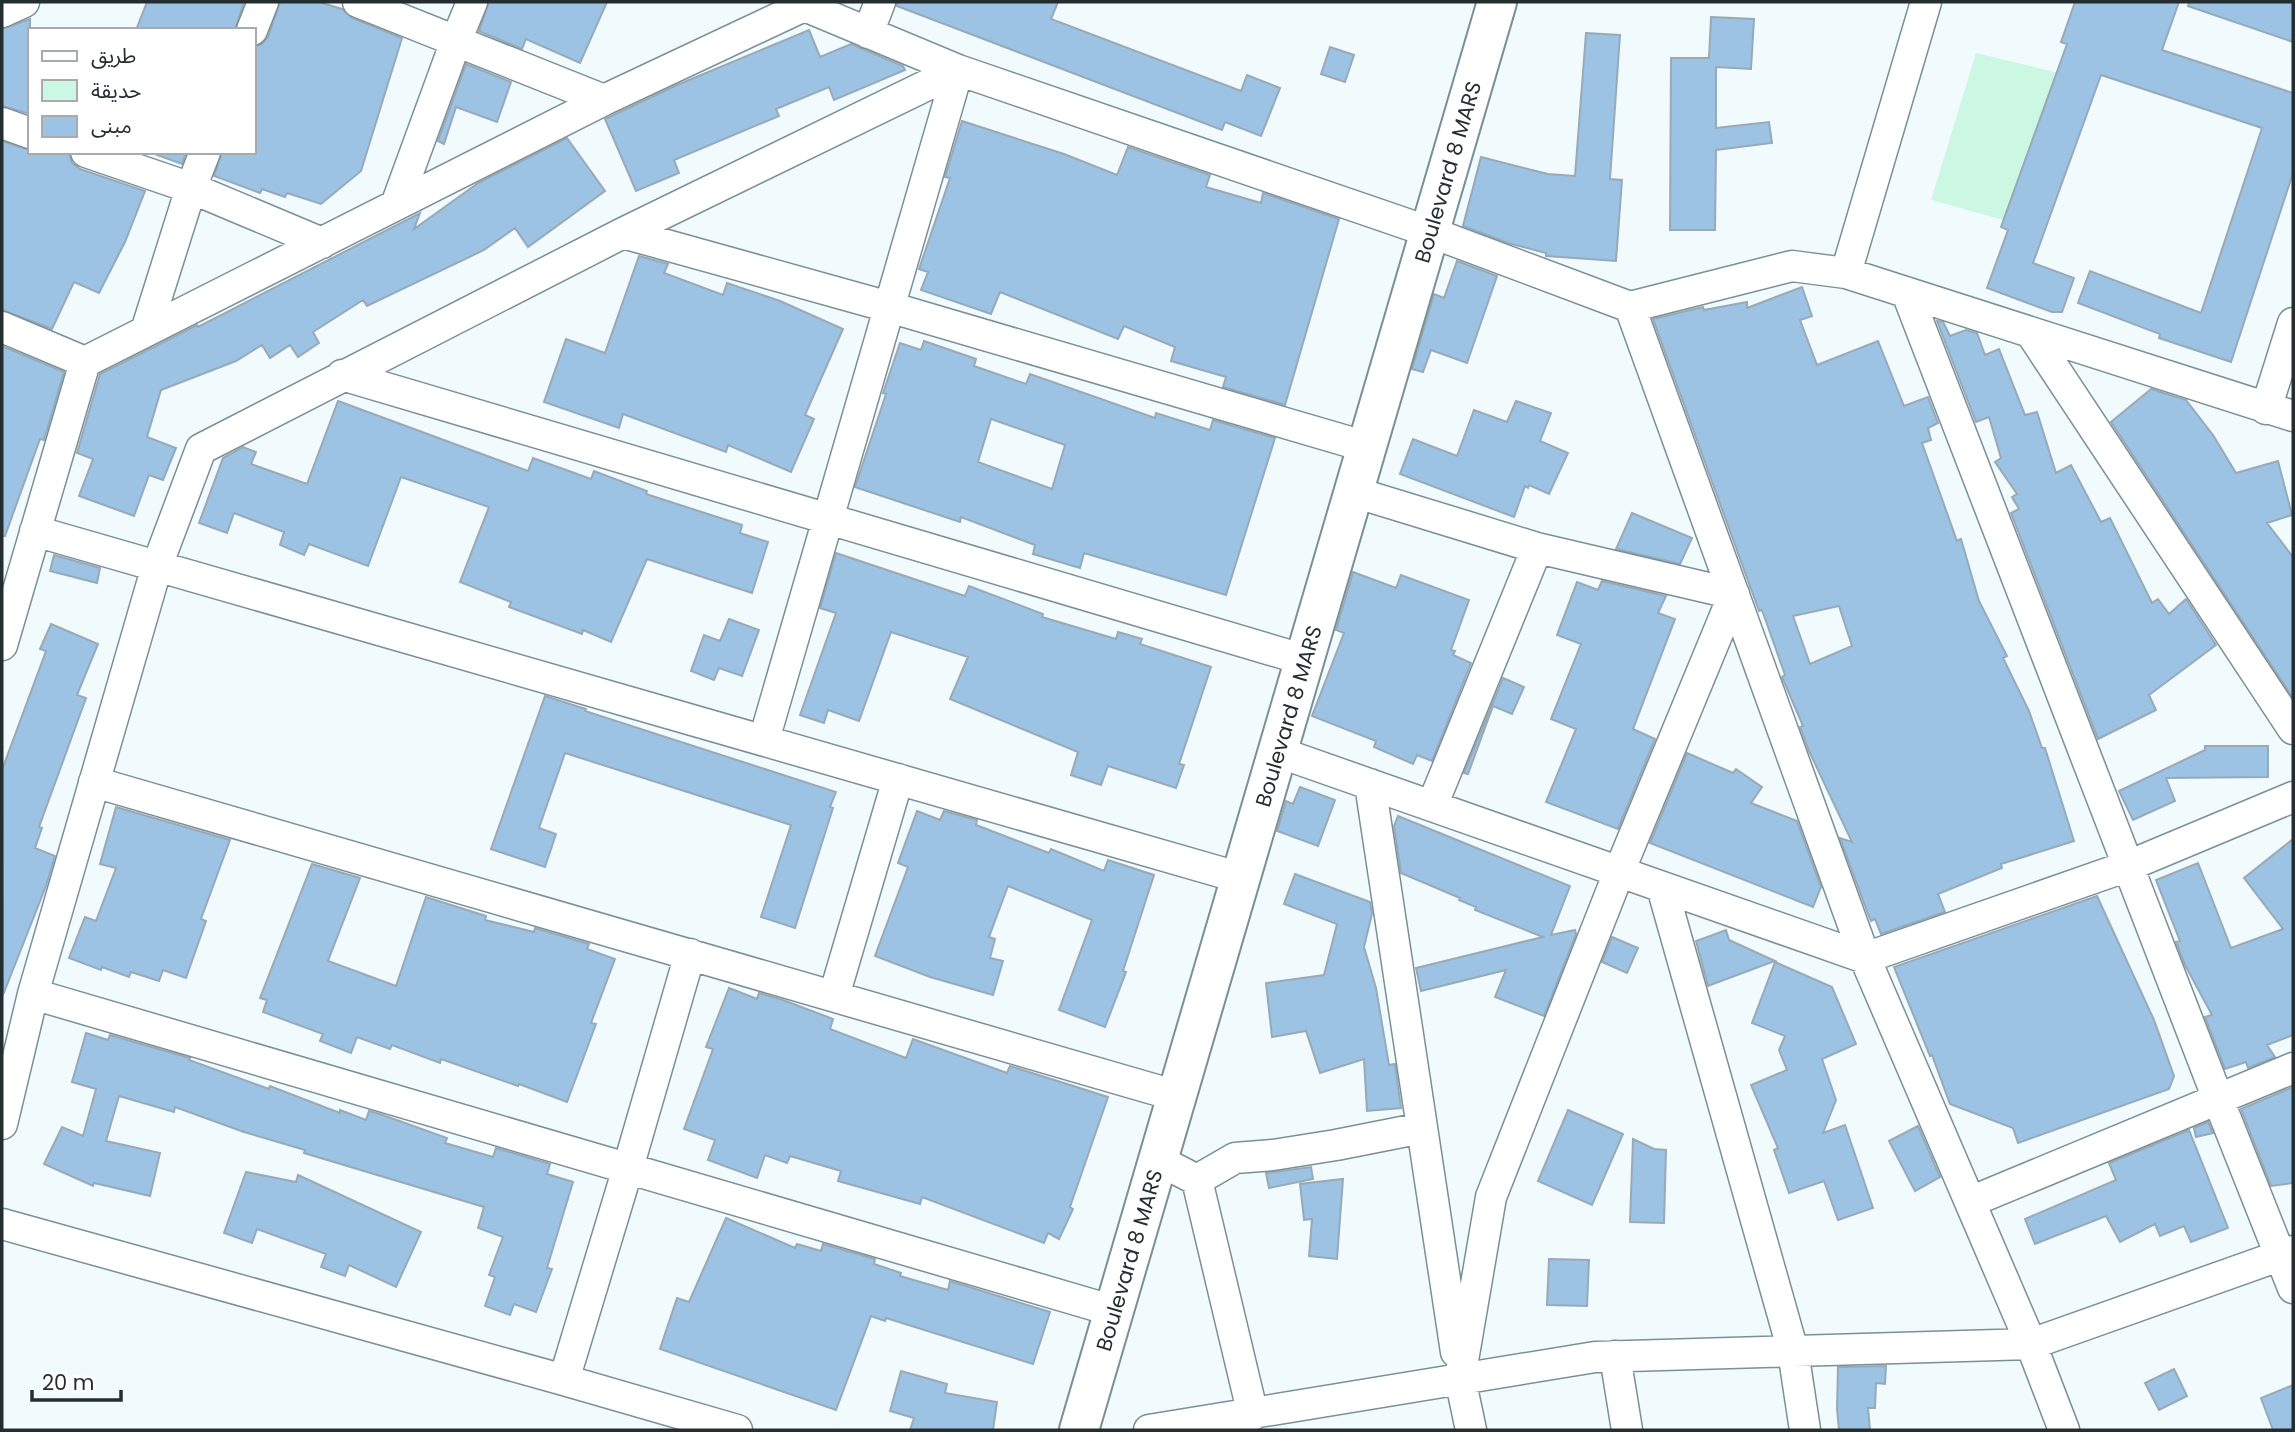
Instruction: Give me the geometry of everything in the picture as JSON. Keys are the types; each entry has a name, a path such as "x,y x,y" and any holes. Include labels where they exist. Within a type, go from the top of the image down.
{"main road":[{"name":"Boulevard 8 MARS","path":"1079,1430 1497,2"}],"street":[{"path":"2,12 24,2"},
{"path":"253,28 263,2"},
{"path":"358,2 604,100"},
{"path":"397,205 472,2"},
{"path":"868,33 880,2"},
{"path":"1846,273 1926,2"},
{"path":"4,621 35,531 85,362 800,4 958,70 1430,232 1630,307 1792,265 1846,273 2280,412 2293,323"},
{"path":"2,1124 33,994 157,566 201,449 623,233 958,70"},
{"path":"764,740 958,70"},
{"path":"2,124 28,132"},
{"path":"92,154 191,188 322,243"},
{"path":"146,331 204,154"},
{"path":"623,233 889,307 1367,447"},
{"path":"1907,293 2218,1099 2287,1253 2293,1288"},
{"path":"1630,307 1865,958 2031,1344 2064,1430"},
{"path":"2,327 85,362"},
{"path":"2031,333 2293,729"},
{"path":"342,375 1305,660"},
{"path":"1354,492 1537,548 1734,594"},
{"path":"35,531 1241,878"},
{"path":"1432,806 1537,548"},
{"path":"1460,1378 1491,1197 1619,872 1734,594"},
{"path":"1278,752 1865,958 2128,866 2293,797"},
{"path":"834,996 898,779"},
{"path":"94,782 1177,1096"},
{"path":"1370,784 1460,1378 1471,1430"},
{"path":"1662,887 1793,1351 1805,1430"},
{"path":"564,1380 690,954"},
{"path":"33,994 1114,1311"},
{"path":"1970,1202 2293,1068"},
{"path":"1197,1181 1235,1158 1324,1147 1422,1128"},
{"path":"1158,1160 1197,1181 1253,1415"},
{"path":"2,1224 737,1430"},
{"path":"1149,1430 1253,1415 1284,1420 1460,1378 1595,1357 2031,1344 2287,1253"},
{"path":"1615,1356 1627,1430"}],"green space":[{"path":"1976,53 2068,75 2022,225 1931,200"}],"building":[{"path":"147,2 244,2 236,28 137,28"},
{"path":"280,2 319,2 342,9 352,18 402,38 361,171 321,204 287,193 285,197 262,189 260,193 214,176 221,154 256,154 256,46 268,37"},
{"path":"489,2 607,2 580,63 526,39 522,49 479,31"},
{"path":"897,2 1058,2 1051,19 1241,91 1247,75 1280,88 1261,136 1225,122 1222,130 897,6"},
{"path":"2075,2 2179,2 2162,50 2293,93 2293,173 2231,362 2159,338 2160,334 2078,303 2090,271 2201,313 2262,128 2101,75 2033,263 2074,278 2062,312 2052,312 1987,288 2008,230 2001,227 2067,44 2061,42"},
{"path":"2189,2 2293,2 2293,42 2188,6"},
{"path":"1711,17 1754,19 1751,69 1716,67 1716,128 1769,122 1772,143 1716,150 1715,230 1670,230 1671,58 1709,58"},
{"path":"30,19 28,113 2,106 2,29"},
{"path":"809,30 820,57 851,44 903,66 905,70 834,100 829,87 776,109 779,116 674,160 679,173 636,191 605,119 677,85"},
{"path":"1586,33 1620,35 1610,179 1622,180 1616,261 1546,256 1546,253 1508,243 1463,226 1481,157 1548,174 1575,176"},
{"path":"1330,47 1354,55 1345,82 1321,74"},
{"path":"466,64 511,82 497,122 456,107 444,144 438,141"},
{"path":"962,121 1064,154 1117,175 1128,147 1210,175 1206,187 1261,203 1263,193 1339,219 1285,405 1223,387 1226,377 1171,361 1175,347 1124,326 1118,339 1000,292 991,314 921,290 928,272 919,269 950,178 945,177"},
{"path":"567,138 605,191 528,247 515,228 484,250 367,306 363,300 313,332 319,343 298,357 290,345 270,358 262,345 236,361 161,390 147,437 176,448 163,480 149,475 134,516 79,496 93,459 77,453 100,374 420,213 414,229 478,183"},
{"path":"2,141 28,149 28,154 70,154 72,163 80,169 145,191 125,242 99,293 74,282 52,329 2,310"},
{"path":"157,154 185,154 182,164"},
{"path":"639,256 668,264 664,273 723,295 727,283 780,301 843,329 805,415 814,419 791,472 728,445 726,452 623,414 619,428 544,402 566,339 605,353"},
{"path":"1457,261 1497,276 1467,363 1431,350 1423,372 1412,369 1434,294 1444,298"},
{"path":"1802,287 1812,316 1800,320 1817,365 1878,341 1904,406 1928,397 1938,423 1928,428 1931,440 1922,443 1957,541 1961,539 1979,601 2007,656 2003,658 2029,711 2042,748 2045,748 2074,841 2001,864 2002,868 1938,894 1945,912 1881,934 1875,919 1871,921 1868,914 1840,838 1852,842 1809,751 1800,727 1803,726 1782,677 1785,675 1762,610 1759,611 1653,319 1703,307 1704,310 1747,302 1747,308","holes":["1839,606 1852,646 1810,664 1793,616"]},
{"path":"1937,321 1943,322 1950,336 1966,330 1977,333 1985,355 1999,349 2025,415 2037,412 2056,473 2071,465 2101,522 2110,518 2152,603 2158,599 2169,614 2186,599 2216,645 2149,695 2156,710 2098,739 2011,513 2019,509 2012,497 2017,494 1995,462 2001,458 1989,417 1976,422"},
{"path":"924,341 976,359 974,366 1026,384 1030,374 1155,418 1156,413 1210,430 1213,420 1275,438 1226,595 1084,553 1080,568 1033,554 1035,545 961,517 960,522 855,487 900,343 921,350","holes":["991,419 1065,445 1052,489 978,462"]},
{"path":"2,346 64,372 44,440 40,439 5,536 2,536"},
{"path":"2151,389 2186,400 2213,435 2236,473 2278,461 2292,515 2267,523 2293,557 2293,698 2111,422"},
{"path":"338,401 528,471 533,458 591,479 594,471 647,491 646,494 742,525 740,533 768,542 752,593 647,559 611,642 583,630 582,634 509,607 511,602 460,582 489,507 401,477 368,566 309,544 304,555 280,545 284,532 234,513 227,533 199,523 223,458 243,447 256,452 251,464 307,484"},
{"path":"1516,401 1551,413 1540,441 1568,453 1549,494 1529,485 1528,488 1525,486 1514,517 1400,474 1413,439 1457,456 1474,410 1507,422"},
{"path":"1632,513 1692,538 1680,564 1616,549"},
{"path":"836,553 965,596 969,586 1043,614 1042,617 1116,639 1118,632 1142,639 1140,644 1211,667 1179,764 1184,765 1176,788 1108,766 1101,785 1071,775 1078,752 950,699 968,657 891,632 859,721 828,710 824,723 800,715 836,613 820,608"},
{"path":"54,555 100,568 97,583 50,571"},
{"path":"1353,572 1396,588 1401,575 1469,600 1451,650 1455,651 1453,655 1471,663 1432,761 1417,755 1413,764 1374,747 1376,741 1312,716 1344,633 1336,630"},
{"path":"1602,581 1666,596 1658,613 1675,619 1633,729 1655,739 1618,829 1546,802 1576,729 1551,719 1581,644 1557,635 1577,582 1598,590"},
{"path":"729,619 759,630 742,676 719,668 714,680 691,671 704,635 720,641"},
{"path":"51,624 98,644 77,695 86,698 39,827 42,828 35,848 55,856 3,995 2,770 46,651 40,649"},
{"path":"1503,678 1524,687 1512,714 1493,706 1468,774 1464,773"},
{"path":"545,696 836,792 795,928 761,917 791,825 565,753 539,828 556,834 545,867 491,849"},
{"path":"2205,746 2268,746 2268,777 2166,778 2175,801 2133,820 2119,791 2205,750"},
{"path":"1687,753 1733,773 1736,769 1762,787 1751,803 1797,821 1821,887 1813,907 1650,843"},
{"path":"1300,787 1335,800 1318,846 1277,831 1286,801 1293,804"},
{"path":"116,807 230,840 201,919 206,921 186,978 163,970 159,981 131,972 129,977 69,958 85,917 96,921 116,868 100,864"},
{"path":"917,811 940,820 944,811 977,820 976,825 1049,853 1051,849 1104,871 1108,860 1154,875 1123,971 1126,972 1105,1027 1059,1010 1092,920 1008,886 989,937 995,939 990,958 1003,961 993,995 930,977 875,956 908,867 898,863"},
{"path":"1398,816 1570,886 1551,935 1575,930 1576,934 1544,1016 1495,997 1506,970 1421,991 1416,968 1543,937 1475,910 1476,907 1459,900 1460,898 1401,873 1394,826"},
{"path":"2293,839 2293,1035 2267,1045 2275,1057 2248,1068 2246,1062 2225,1069 2205,1017 2212,1015 2185,965 2176,942 2180,941 2156,880 2198,863 2231,948 2283,929 2244,878"},
{"path":"312,864 360,878 328,961 396,986 426,897 486,916 485,920 534,932 535,928 589,944 587,949 615,959 591,1023 596,1024 567,1102 441,1059 440,1063 392,1045 390,1049 357,1037 351,1053 320,1041 323,1034 263,1012 267,1000 260,998"},
{"path":"1295,874 1370,902 1372,914 1364,947 1376,988 1389,1065 1395,1064 1401,1108 1367,1111 1364,1059 1320,1073 1306,1031 1272,1037 1266,983 1324,975 1337,924 1284,904"},
{"path":"2097,896 2154,1020 2174,1076 2169,1089 2018,1143 2013,1128 1950,1104 1894,967"},
{"path":"1726,930 1729,940 1775,961 1708,986 1696,941"},
{"path":"1612,937 1638,948 1627,973 1602,962"},
{"path":"1775,962 1832,987 1856,1044 1822,1059 1836,1100 1823,1133 1845,1125 1873,1208 1838,1220 1824,1181 1789,1193 1774,1150 1778,1148 1751,1085 1787,1070 1779,1050 1785,1036 1752,1023"},
{"path":"729,988 757,999 759,993 783,1000 833,1019 830,1029 906,1058 913,1039 1007,1073 1010,1066 1108,1097 1070,1207 1073,1209 1059,1239 1048,1233 1044,1243 922,1197 920,1204 838,1181 841,1171 790,1156 787,1163 765,1155 757,1178 708,1160 715,1140 684,1129 713,1049 706,1047"},
{"path":"86,1033 108,1040 110,1035 190,1058 189,1060 269,1089 270,1086 340,1113 340,1110 366,1120 369,1111 380,1114 447,1138 445,1143 493,1157 496,1148 550,1164 547,1174 573,1182 547,1268 552,1269 536,1312 514,1304 510,1315 485,1306 495,1277 489,1275 503,1237 478,1228 484,1207 304,1153 305,1150 175,1107 174,1112 119,1096 106,1141 160,1153 150,1196 94,1183 93,1186 44,1164 62,1127 83,1136 96,1089 72,1082"},
{"path":"2293,1087 2293,1183 2271,1186 2241,1109"},
{"path":"1568,1110 1623,1134 1592,1205 1538,1181"},
{"path":"2208,1122 2213,1133 2196,1137 2194,1128"},
{"path":"1918,1126 1940,1177 1915,1191 1889,1141"},
{"path":"2189,1130 2228,1228 2191,1242 2184,1226 2160,1236 2155,1224 2120,1242 2106,1216 2035,1244 2025,1219 2116,1180 2109,1163"},
{"path":"1633,1139 1654,1149 1666,1150 1664,1223 1630,1222"},
{"path":"1311,1167 1313,1179 1269,1188 1266,1173"},
{"path":"246,1172 296,1182 298,1175 421,1232 396,1287 349,1265 345,1276 321,1267 326,1254 257,1229 252,1243 224,1233"},
{"path":"1343,1179 1337,1259 1309,1256 1312,1219 1304,1220 1300,1184"},
{"path":"726,1218 795,1248 797,1244 821,1251 823,1244 875,1259 874,1264 901,1273 900,1276 948,1290 950,1281 1050,1312 1033,1364 886,1318 885,1321 871,1316 836,1410 660,1349 677,1298 689,1302"},
{"path":"1549,1259 1589,1260 1587,1306 1547,1305"},
{"path":"1886,1366 1885,1384 1876,1383 1875,1408 1868,1408 1870,1430 1839,1430 1838,1367"},
{"path":"2174,1369 2187,1396 2159,1410 2145,1383"},
{"path":"901,1371 947,1384 945,1393 997,1402 993,1430 910,1430 914,1418 890,1411"},
{"path":"2293,1385 2293,1430 2273,1430 2261,1398"}]}
